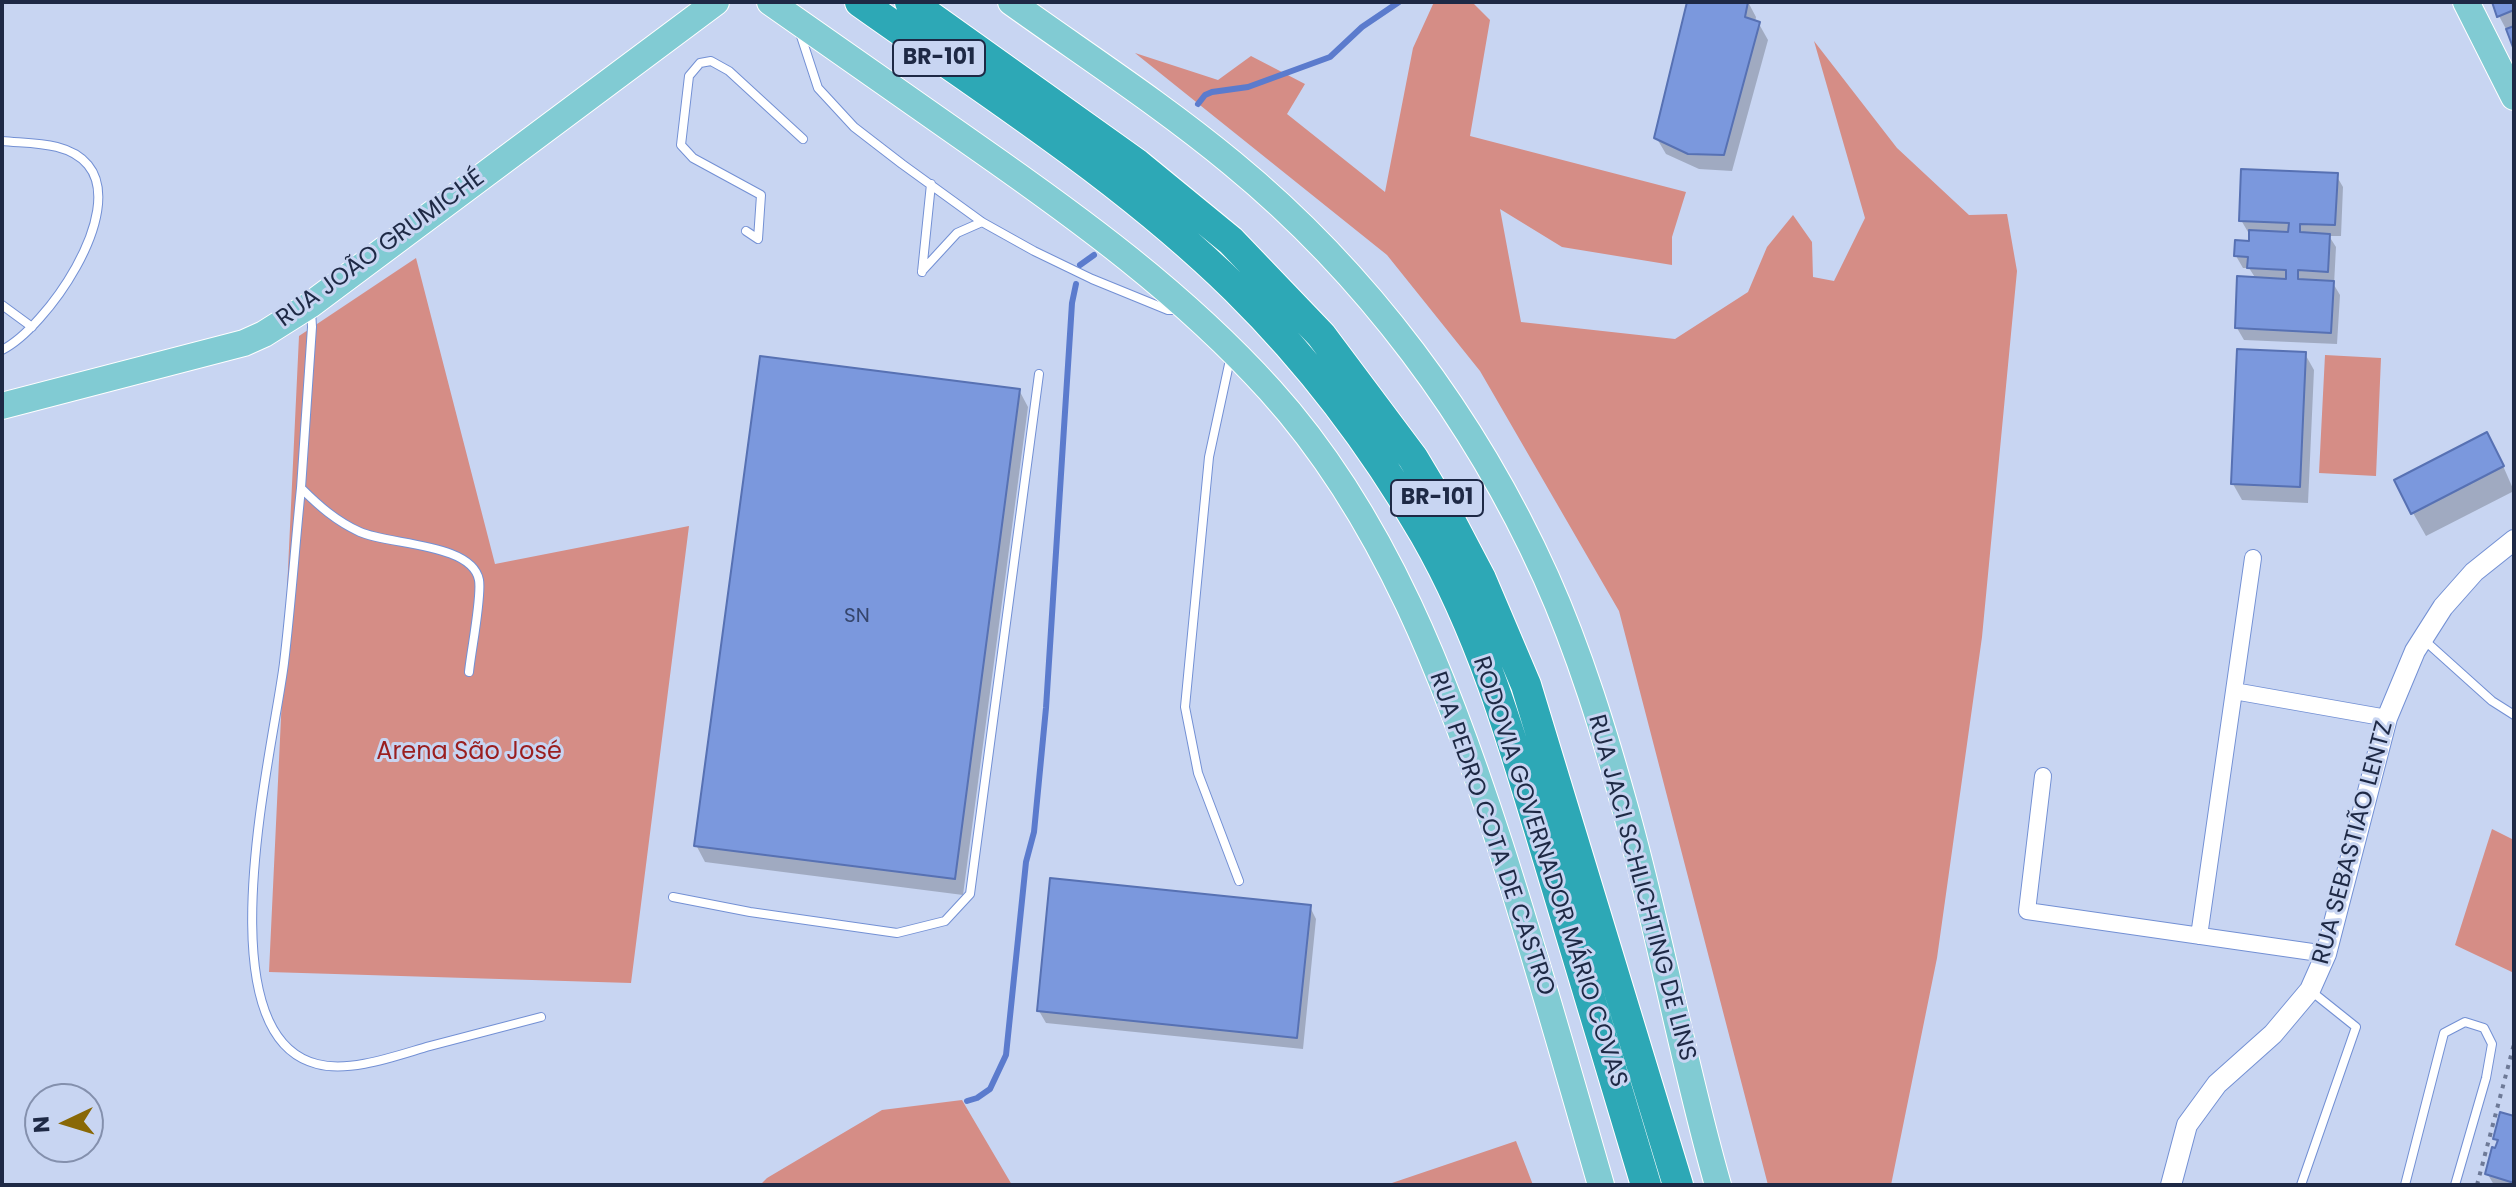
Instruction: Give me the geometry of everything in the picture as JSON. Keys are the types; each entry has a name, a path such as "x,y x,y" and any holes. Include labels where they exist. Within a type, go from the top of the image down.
{"highway":[{"name":"RODOVIA GOVERNADOR MÁRIO COVAS","path":"860,2 1111,181 1172,230 1236,289 1291,348 1340,406 1385,471 1426,537 1494,685 1646,1185"},
{"name":"RODOVIA GOVERNADOR MÁRIO COVAS","path":"910,2 1137,164 1231,241 1321,335 1413,458 1481,579 1526,685 1678,1185"}],"main road":[{"name":"RUA JOÃO GRUMICHÉ","path":"2,406 244,343 264,334 310,305 716,2"},
{"name":"RUA PEDRO COTA DE CASTRO","path":"770,2 1087,225 1192,311 1272,392 1315,444 1388,565 1451,703 1543,984 1601,1185"},
{"name":"RUA JACI SCHLICHTING DE LINS","path":"1011,2 1189,130 1277,204 1332,259 1407,346 1480,451 1515,512 1547,578 1599,721 1640,865 1718,1185"},
{"path":"2466,2 2514,97"}],"street":[{"name":"RUA SEBASTIÃO LENTZ","path":"2171,1185 2187,1125 2217,1084 2273,1034 2310,990 2326,954 2387,718 2422,639 2443,607 2474,572 2514,540"},
{"path":"2199,936 2253,558"},
{"path":"2234,691 2387,718"},
{"path":"2043,776 2027,911 2326,954"}],"lane":[{"path":"796,20 818,88 854,127 982,222 1092,279 1168,310 1192,311"},
{"path":"746,231 758,239 761,195 693,158 681,145 689,76 700,63 711,61 729,71 803,139"},
{"path":"2,141 61,147 88,164 98,191 89,244 56,301 32,327 2,350"},
{"path":"931,184 922,272 957,233 982,222"},
{"path":"2,305 32,327"},
{"path":"310,305 312,327 301,488 284,664 255,843 251,955 265,1014 291,1053 319,1065 362,1064 541,1017"},
{"path":"1232,350 1209,457 1185,707 1198,773 1239,881"},
{"path":"673,897 750,912 897,933 945,921 970,894 1039,374"},
{"path":"301,488 333,518 363,533 453,554 474,566 479,582 469,672"},
{"path":"2422,639 2492,701 2514,715"},
{"path":"2301,1185 2356,1027 2310,990"},
{"path":"2405,1185 2444,1033 2465,1022 2484,1028 2492,1044 2486,1078 2455,1185"}],"path":[{"path":"2477,1185 2514,1044"}],"green space":[{"path":"1434,2 1472,2 1490,20 1470,136 1686,192 1672,237 1672,265 1562,247 1500,209 1521,322 1675,339 1748,292 1767,247 1793,215 1812,242 1813,277 1834,281 1865,218 1814,41 1897,148 1969,215 2007,214 2017,271 1982,637 1937,958 1891,1185 1768,1185 1619,611 1480,371 1387,255 1135,53 1218,80 1251,56 1305,84 1287,114 1385,192 1413,48"},
{"name":"Arena São José","path":"416,258 495,564 689,526 631,983 269,972 299,336"},
{"path":"2325,355 2381,358 2376,476 2319,473"},
{"path":"2492,829 2514,840 2514,973 2455,945"},
{"path":"962,1100 1012,1185 760,1185 882,1110"},
{"path":"1516,1141 1533,1185 1386,1185"}],"building":[{"path":"1687,2 1748,2 1745,17 1760,22 1724,155 1688,154 1654,138"},
{"path":"2492,2 2514,2 2514,10 2497,17"},
{"path":"2514,26 2514,50 2506,29"},
{"path":"2241,169 2338,173 2335,225 2300,224 2300,232 2330,234 2328,272 2298,270 2298,279 2334,281 2331,333 2235,328 2237,276 2286,279 2286,270 2247,268 2248,257 2234,256 2235,240 2249,241 2249,230 2288,232 2289,223 2239,221"},
{"path":"2237,349 2306,352 2300,487 2231,484"},
{"path":"760,356 1020,389 955,879 694,846"},
{"path":"2487,432 2504,466 2411,514 2394,480"},
{"path":"1050,878 1311,905 1297,1038 1037,1011"},
{"path":"2500,1112 2514,1116 2514,1183 2485,1174 2492,1147 2495,1148 2498,1140 2493,1139"}],"waterway":[{"path":"1198,104 1212,92 1248,87 1330,57 1362,27 1399,2"},
{"path":"1080,265 1094,255"},
{"path":"967,1101 990,1089 1006,1055 1046,708 1072,303 1076,284"}]}
